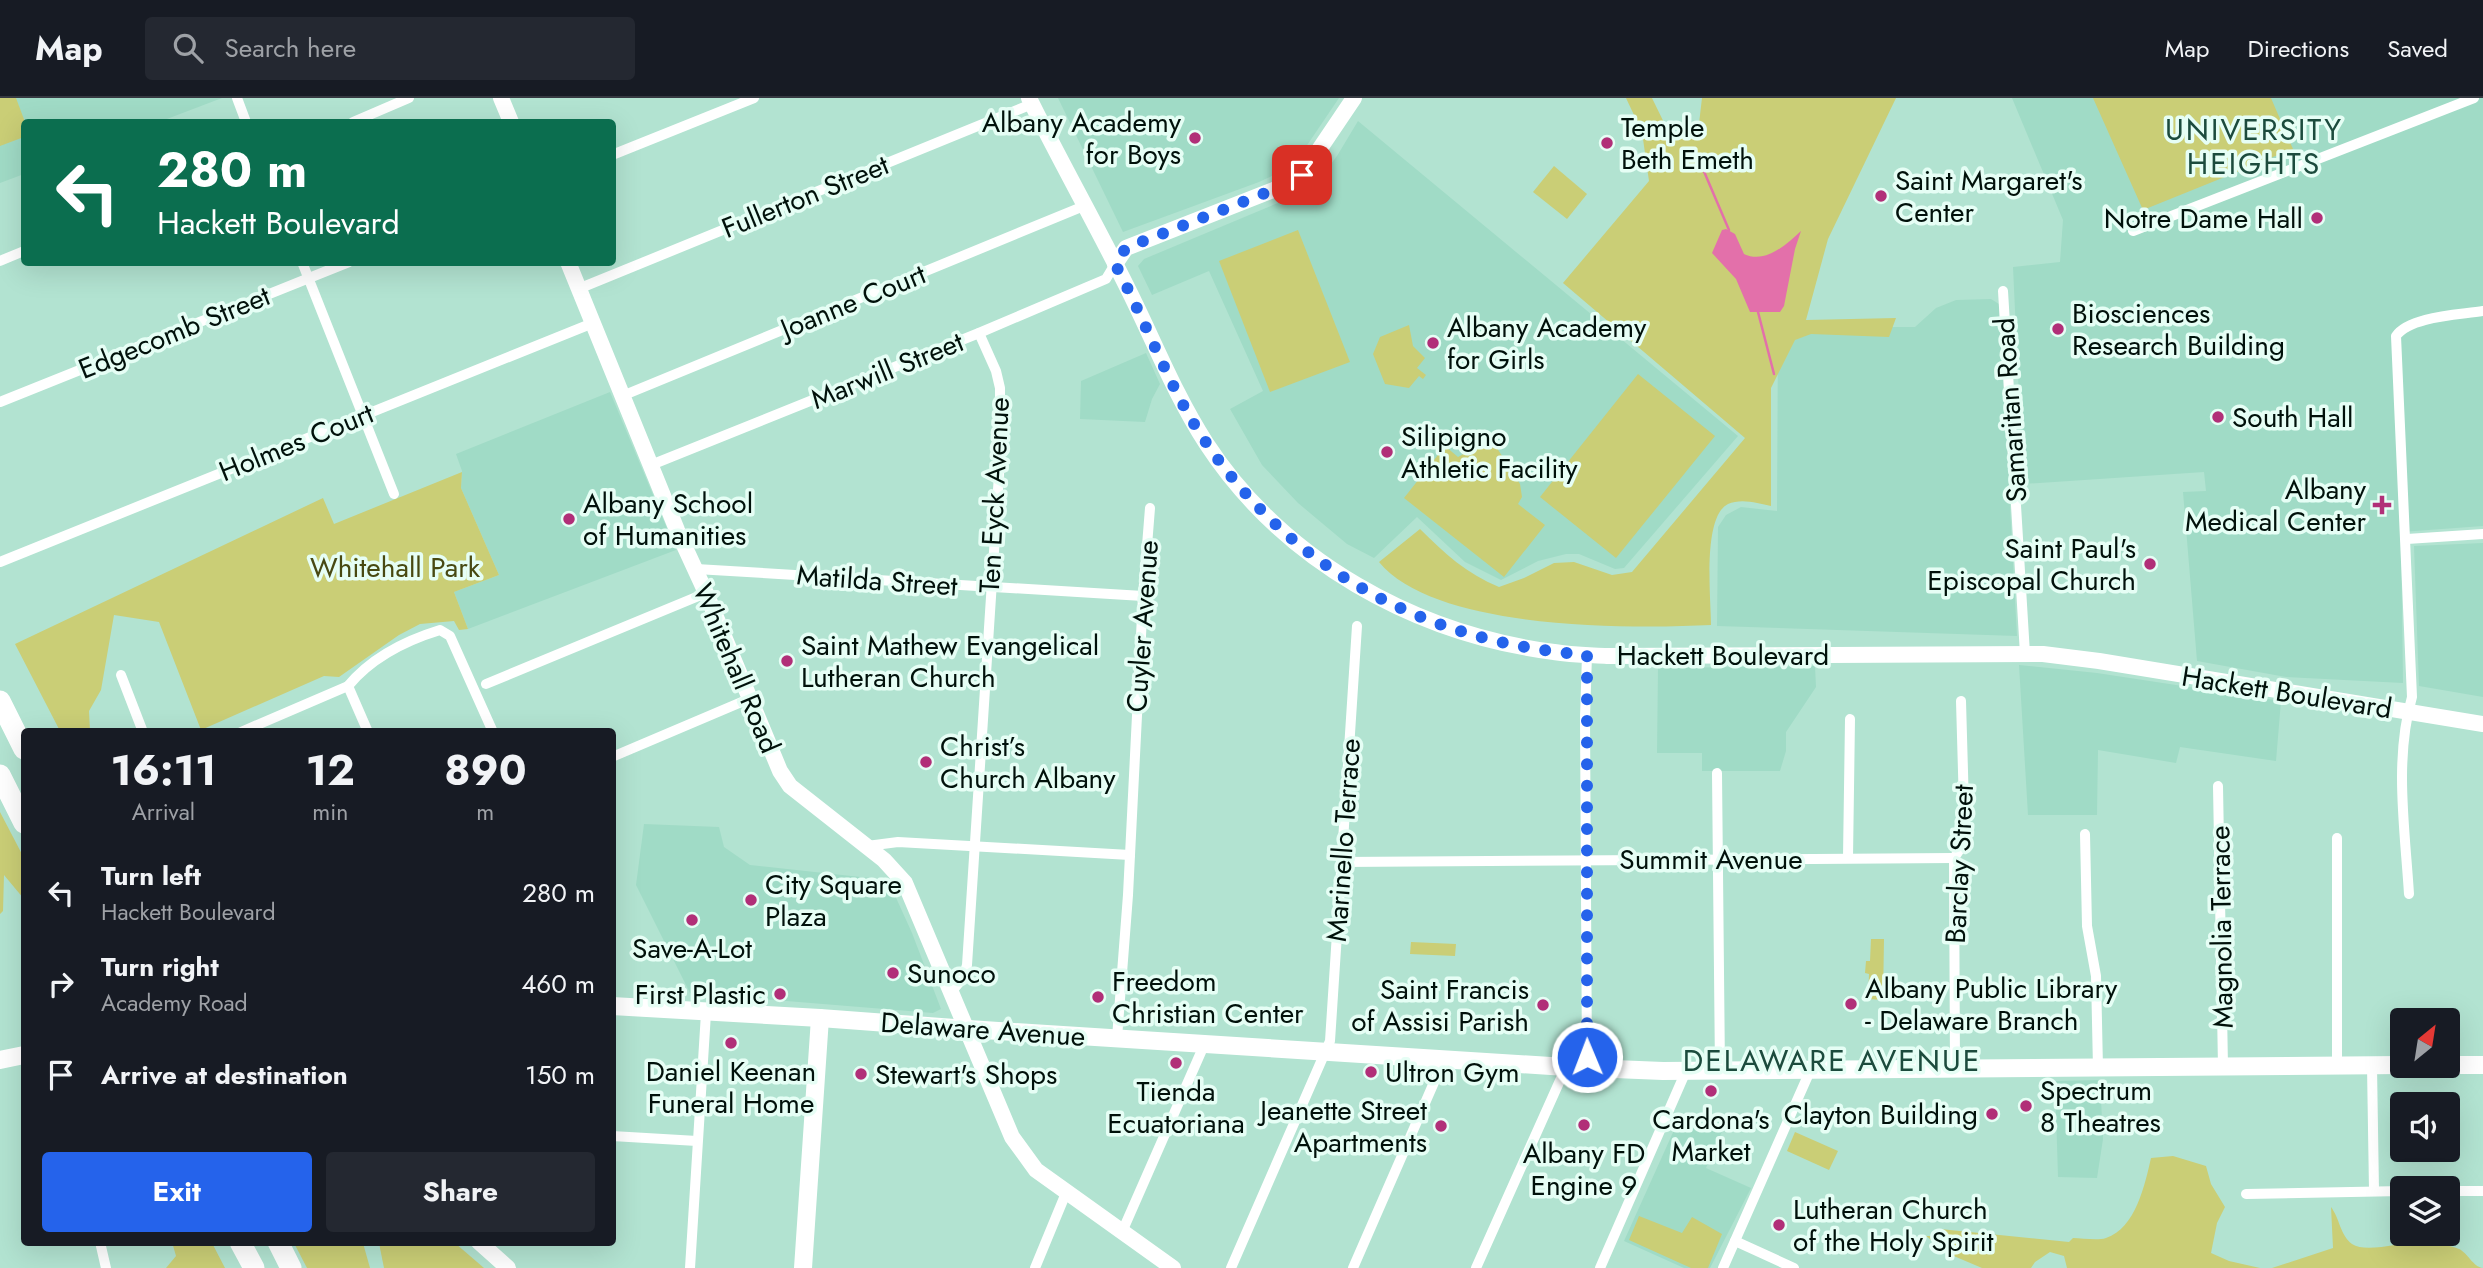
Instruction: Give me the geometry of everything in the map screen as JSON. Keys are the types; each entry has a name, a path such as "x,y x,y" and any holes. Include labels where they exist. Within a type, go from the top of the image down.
{"highway":[{"path":"0,701 21,743"},
{"path":"0,775 21,817"},
{"path":"242,1246 254,1268"},
{"path":"280,1246 292,1268"}],"main road":[{"name":"Delaware Avenue","path":"616,1006 820,1017 968,1029 1587,1068 1810,1071 2390,1066"},
{"path":"803,1268 820,1017"},
{"path":"0,1060 21,1056"},
{"path":"2460,1065 2483,1065"}],"street":[{"path":"237,98 245,119"},
{"path":"360,119 409,98"},
{"path":"500,98 510,119"},
{"path":"616,153 754,98"},
{"path":"1115,264 1126,248 1291,183 1302,175 1354,98"},
{"path":"2133,231 2474,98"},
{"name":"Hackett Boulevard","path":"1030,101 1205,442 1247,496 1297,545 1336,574 1401,609 1493,641 1553,652 1587,655 2025,654 2099,661 2483,724"},
{"name":"Fullerton Street","path":"578,289 1030,101"},
{"name":"Joanne Court","path":"622,396 1084,206"},
{"path":"0,261 21,252"},
{"name":"Marwill Street","path":"651,465 1106,279 1115,264"},
{"path":"304,266 394,494"},
{"name":"Edgecomb Street","path":"0,401 340,266"},
{"name":"Whitehall Road","path":"569,266 780,771 790,786 867,846 897,872 905,883 1012,1137 1036,1170 1173,1268"},
{"name":"Samaritan Road","path":"2003,291 2025,654"},
{"path":"2409,894 2402,791 2404,726 2412,697 2396,336 2400,331 2420,321 2483,311"},
{"name":"Holmes Court","path":"0,562 593,323"},
{"name":"Ten Eyck Avenue","path":"952,991 963,978 967,965 1000,459 1001,401 996,371 979,333"},
{"name":"Cuyler Avenue","path":"1117,1038 1150,508"},
{"path":"2407,539 2483,534"},
{"name":"Matilda Street","path":"695,569 1143,596"},
{"path":"486,684 706,593"},
{"name":"Marinello Terrace","path":"1231,1268 1330,1041 1357,626"},
{"path":"252,728 348,686 358,675 396,647 416,637 440,631 450,636 491,728"},
{"path":"1587,655 1587,1068"},
{"path":"121,675 141,728"},
{"path":"348,686 366,728"},
{"path":"616,755 751,698"},
{"name":"Barclay Street","path":"1955,1070 1954,858 1965,842 1961,701"},
{"path":"1848,858 1850,719"},
{"path":"1717,773 1720,1071"},
{"name":"Magnolia Terrace","path":"2218,786 2223,1068"},
{"path":"2085,834 2087,926 2096,976 2098,1068"},
{"path":"2337,838 2337,1067"},
{"path":"867,846 898,842 1130,855"},
{"name":"Summit Avenue","path":"1341,862 1954,858"},
{"path":"690,1268 706,1013"},
{"path":"1122,1232 1205,1043"},
{"path":"1353,1268 1439,1071 1440,1059"},
{"path":"2372,1066 2374,1191"},
{"path":"1476,1268 1566,1067"},
{"path":"1601,1268 1686,1071"},
{"path":"1723,1268 1810,1071"},
{"path":"616,1136 697,1141"},
{"path":"2246,1194 2390,1191"},
{"path":"2460,1191 2483,1191"},
{"path":"1035,1268 1066,1193"},
{"path":"1735,1241 1794,1268"},
{"path":"101,1246 106,1268"},
{"path":"484,1246 508,1268"}],"shaded area":[{"path":"0,98 222,98 167,119 21,119 21,175 0,183"},
{"name":"Albany Academy for Boys","path":"1058,98 1339,98 1293,166 1259,182 1123,232"},
{"path":"2012,98 2483,98 2483,526 2401,532 2403,683 2286,677 2197,661 2183,492 2206,491 2204,472 2023,484 2013,267 2060,262 2063,220"},
{"name":"Albany Academy for Girls","path":"1358,121 1738,436 1624,568 1615,569 1579,554 1566,554 1538,561 1501,580 1465,562 1417,517 1374,558 1347,544 1298,503 1262,465 1230,409 1263,391 1209,271 1152,295 1138,266 1144,259 1302,193 1319,180"},
{"path":"1726,229 1735,234 1744,254 1760,257 1775,252 1801,231 1784,306 1780,312 1750,312 1736,279 1712,253 1722,230"},
{"path":"1991,299 1999,304 2017,636 1717,626 1718,527 1726,515 1741,507 1777,511 1778,327 1915,327 1936,308 1956,300"},
{"path":"1146,353 1160,384 1145,422 1080,419 1081,381"},
{"name":"Albany School of Humanities","path":"610,392 676,550 468,629 454,592 499,575 461,488 462,471 456,454"},
{"path":"2483,543 2483,697 2419,686 2414,546"},
{"path":"2019,665 2097,673 2281,701 2276,761 2180,747 2176,763 2098,750 2097,815 2028,815"},
{"path":"1815,666 1816,687 1786,732 1786,751 1780,771 1702,771 1702,753 1657,753 1658,668"},
{"name":"City Square Plaza","path":"644,824 719,827 724,847 750,865 888,880 941,1009 933,1013 690,993 636,885"},
{"path":"2100,1080 2103,1139 2097,1178 2058,1177 2055,1081"},
{"path":"1675,1128 1723,1129 1706,1168 1751,1188 1710,1268 1684,1268 1624,1241"}],"green space":[{"path":"0,98 16,98 24,119 21,119 21,138 0,146"},
{"path":"1626,98 1652,98 1672,139 1687,138 1698,132 1702,98 1896,98 1828,239 1806,320 1896,318 1889,337 1811,334 1795,340 1771,388 1771,506 1733,502 1720,512 1714,525 1710,560 1711,625 1584,625 1535,621 1487,613 1443,601 1406,584 1379,562 1420,529 1456,562 1499,587 1554,563 1574,562 1612,575 1632,572 1745,438 1563,283 1649,181 1642,132"},
{"path":"2093,98 2271,98 2293,149 2258,163 2259,166 2248,170 2247,168 2143,210"},
{"path":"1554,166 1587,194 1567,219 1533,192"},
{"path":"1298,230 1350,362 1270,392 1219,261"},
{"path":"1409,325 1413,346 1425,358 1417,368 1426,375 1423,379 1419,376 1409,388 1385,384 1373,354 1380,337"},
{"path":"1638,374 1715,436 1616,558 1540,497"},
{"path":"1483,443 1495,445 1520,484 1522,497 1518,504 1545,525 1504,577 1404,498 1445,446 1458,457"},
{"name":"Whitehall Park","path":"462,472 461,488 499,575 454,592 468,629 459,630 454,621 420,624 399,635 339,677 324,676 206,728 200,728 159,622 114,615 101,690 89,711 90,728 58,728 15,644 323,498 334,524"},
{"path":"0,812 21,852 21,895 4,875 3,911 0,914"},
{"path":"1871,939 1884,939 1883,1000 1868,999 1869,974 1865,973 1866,961 1870,961"},
{"path":"1411,942 1456,944 1455,956 1410,954"},
{"path":"1795,1132 1838,1151 1829,1170 1787,1151"},
{"path":"2173,1156 2206,1166 2211,1184 2225,1207 2217,1223 2211,1253 2229,1261 2260,1268 2067,1268 2064,1256 2050,1252 2031,1268 1982,1268 1949,1254 1926,1236 1939,1236 1940,1229 2069,1242 2073,1238 2106,1238 2116,1233 2132,1215 2142,1192 2151,1158"},
{"path":"2331,1207 2345,1236 2359,1247 2448,1246 2459,1249 2483,1268 2272,1268 2333,1248"},
{"path":"1639,1216 1682,1233 1692,1217 1722,1234 1708,1268 1691,1268 1629,1240"},
{"path":"173,1246 214,1246 225,1268 166,1268 176,1256"},
{"path":"296,1246 364,1246 370,1268 307,1268"},
{"path":"380,1246 458,1246 484,1268 384,1268"}],"waterway":[{"path":"1694,148 1729,230"},
{"path":"1758,312 1774,374"}],"place":[{"name":"Albany Academy for Boys","path":"1195,138"},
{"name":"Temple Beth Emeth","path":"1607,143"},
{"name":"Saint Margaret's Center","path":"1881,196"},
{"name":"Notre Dame Hall","path":"2317,218"},
{"name":"Biosciences Research Building","path":"2058,329"},
{"name":"Albany Academy for Girls","path":"1433,343"},
{"name":"South Hall","path":"2218,417"},
{"name":"Silipigno Athletic Facility","path":"1387,452"},
{"name":"Albany Medical Center","path":"2382,505"},
{"name":"Albany School of Humanities","path":"569,519"},
{"name":"Saint Paul's Episcopal Church","path":"2150,564"},
{"name":"Saint Mathew Evangelical Lutheran Church","path":"787,661"},
{"name":"Christ’s Church Albany","path":"926,762"},
{"name":"City Square Plaza","path":"751,900"},
{"name":"Save-A-Lot","path":"692,920"},
{"name":"Sunoco","path":"893,973"},
{"name":"First Plastic","path":"780,994"},
{"name":"Freedom Christian Center","path":"1098,997"},
{"name":"Albany Public Library - Delaware Branch","path":"1851,1004"},
{"name":"Saint Francis of Assisi Parish","path":"1543,1005"},
{"name":"Daniel Keenan Funeral Home","path":"731,1043"},
{"name":"Tienda Ecuatoriana","path":"1176,1063"},
{"name":"Ultron Gym","path":"1371,1072"},
{"name":"Stewart's Shops","path":"861,1074"},
{"name":"Cardona's Market","path":"1711,1091"},
{"name":"Spectrum 8 Theatres","path":"2026,1106"},
{"name":"Clayton Building","path":"1992,1114"},
{"name":"Albany FD Engine 9","path":"1584,1125"},
{"name":"Jeanette Street Apartments","path":"1441,1126"},
{"name":"Lutheran Church of the Holy Spirit","path":"1779,1225"}],"district":[{"name":"UNIVERSITY HEIGHTS","path":"2254,147"},
{"name":"DELAWARE AVENUE","path":"1832,1061"}],"route":[{"path":"1302,175 1291,183 1126,248 1115,264 1205,442 1247,496 1297,545 1336,574 1401,609 1440,624 1493,641 1587,655 1587,1057"}]}
